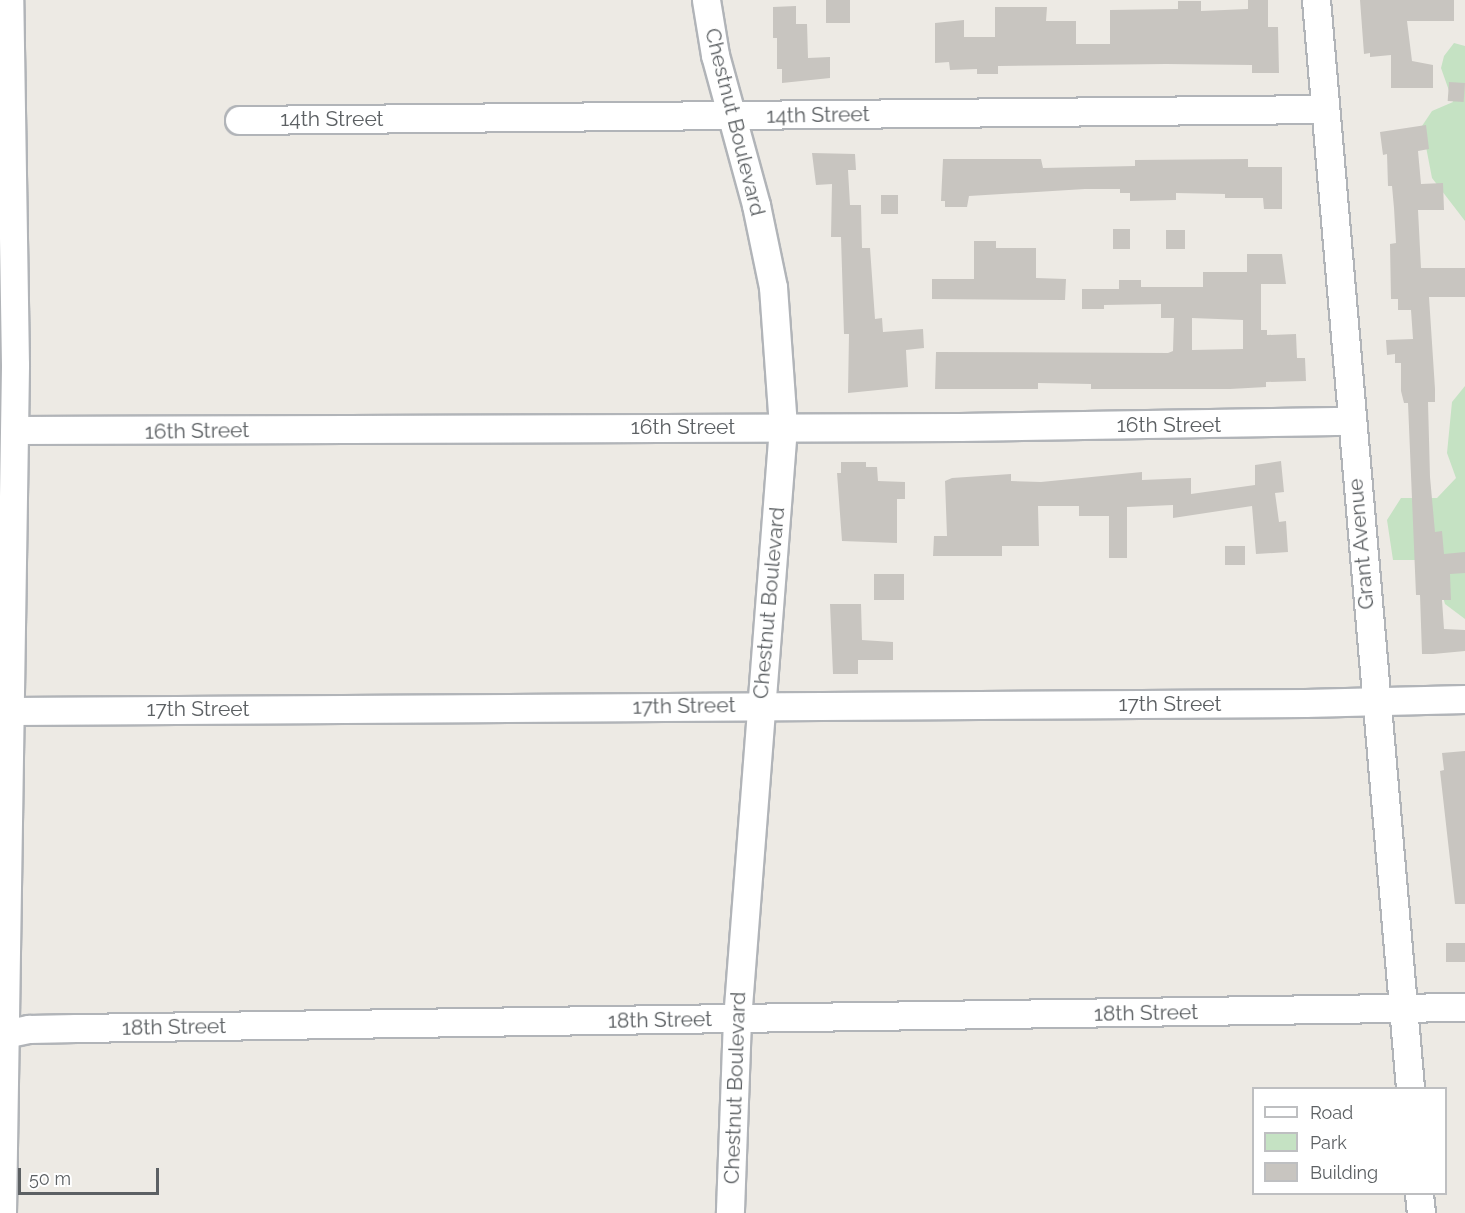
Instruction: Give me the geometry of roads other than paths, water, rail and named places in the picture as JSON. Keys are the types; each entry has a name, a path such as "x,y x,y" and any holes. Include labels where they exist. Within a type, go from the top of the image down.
{"street":[{"path":"2,1213 5,790 11,711 7,543 15,430 7,293 5,44 9,0"},
{"name":"Chestnut Boulevard","path":"706,0 716,55 772,287 783,427 737,1019 730,1213"},
{"name":"Grant Avenue","path":"1316,0 1410,1087"},
{"name":"14th Street","path":"239,120 1325,109"},
{"name":"16th Street","path":"15,430 783,427 1351,421"},
{"name":"17th Street","path":"11,711 1465,699"},
{"name":"18th Street","path":"3,1035 29,1029 76,1028 1402,1010 1465,1007"},
{"path":"1419,1195 1421,1213"}]}
